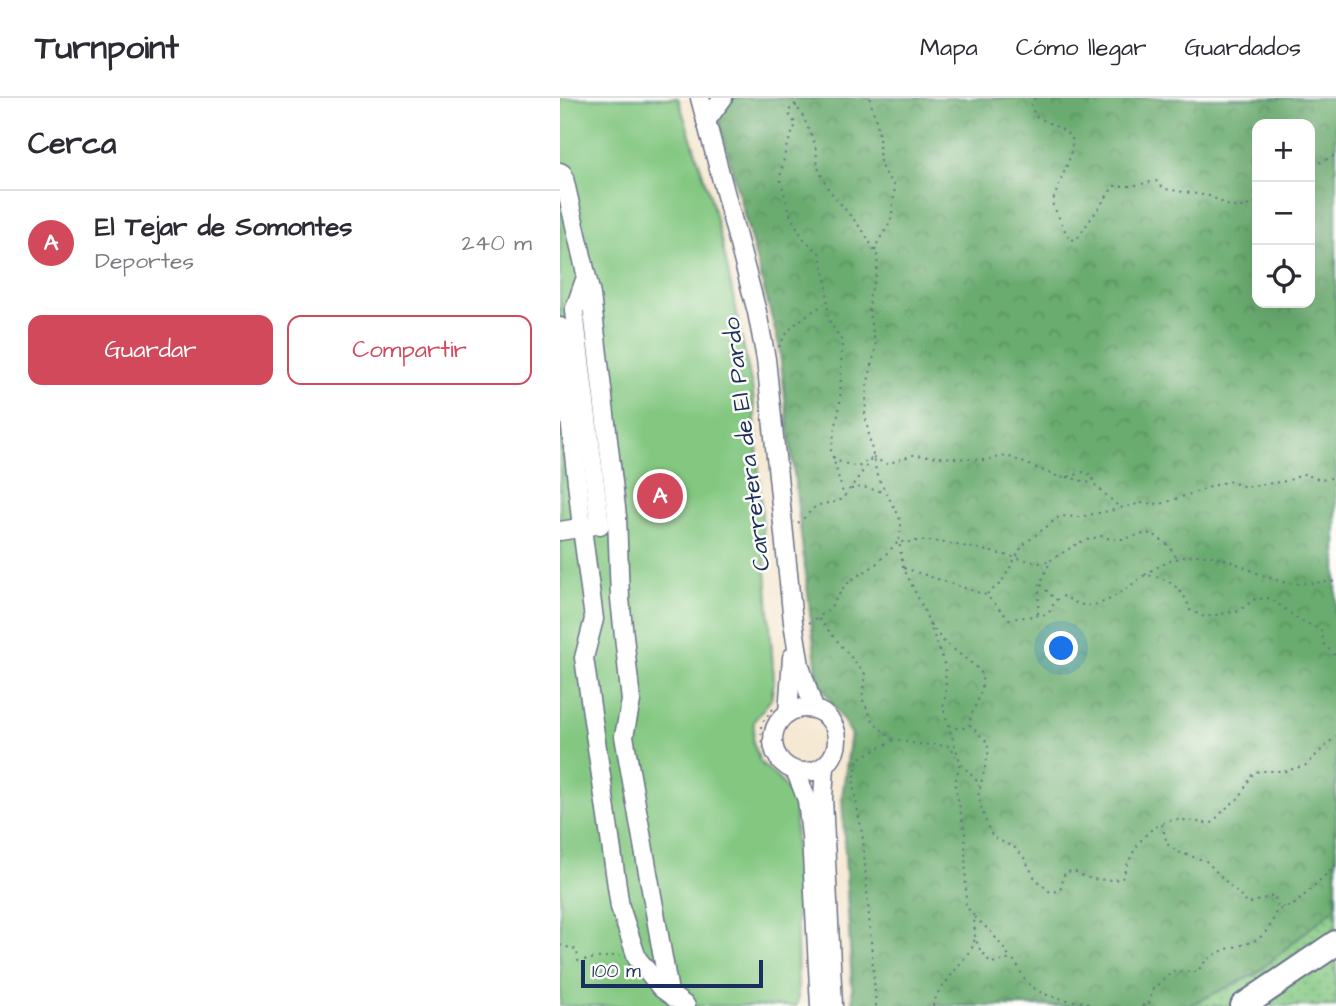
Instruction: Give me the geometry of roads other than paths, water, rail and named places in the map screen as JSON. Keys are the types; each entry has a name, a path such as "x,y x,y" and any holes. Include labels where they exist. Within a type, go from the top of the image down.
{"highway":[{"path":"1243,1006 1336,943"},
{"path":"1272,1006 1336,955"}],"street":[{"name":"Carretera de El Pardo","path":"700,98 757,312 766,359 793,622 800,666 814,709"},
{"path":"706,121 723,98"},
{"path":"560,172 563,174 591,295 609,524"},
{"path":"586,277 567,314 609,524 631,701 624,736 669,992"},
{"path":"560,327 594,619 584,658 620,907 635,954 661,988 686,1006"},
{"path":"560,531 609,524"},
{"name":"Carretera de El Pardo","path":"788,713 793,622"},
{"path":"801,708 814,709 825,715 833,724 837,734 837,746 833,757 825,766 811,772 796,772 776,757 772,745 773,732 779,721 788,713 801,708"},
{"path":"825,766 823,798 833,1006"},
{"path":"796,772 807,800 811,836 820,1006"}],"place":[{"name":"El Tejar de Somontes","path":"660,496"}]}
